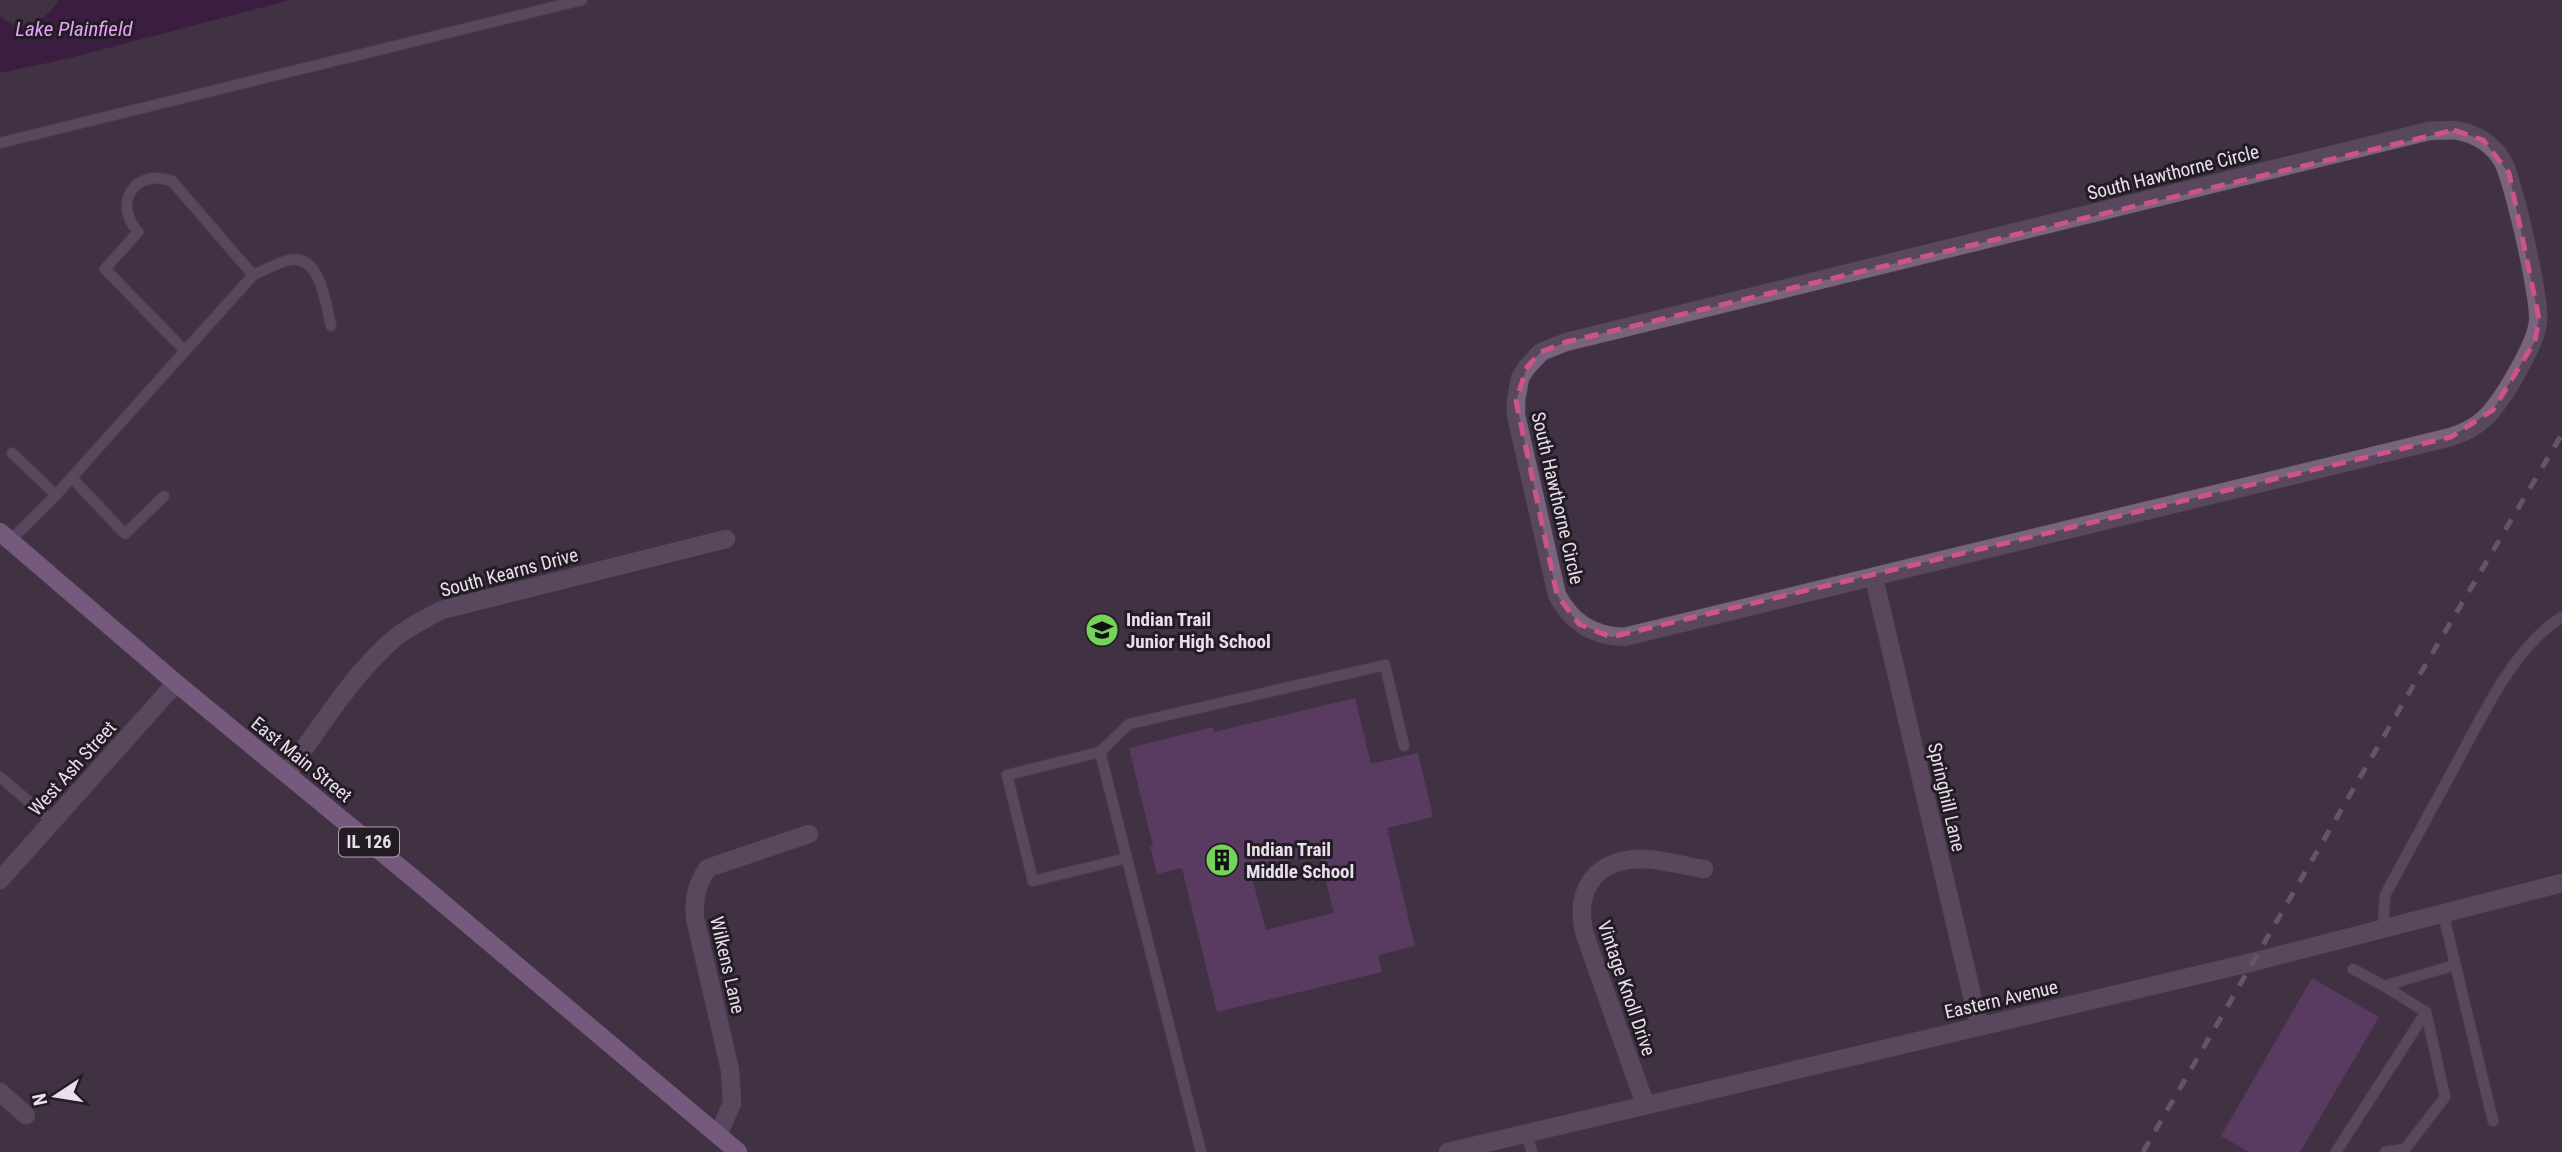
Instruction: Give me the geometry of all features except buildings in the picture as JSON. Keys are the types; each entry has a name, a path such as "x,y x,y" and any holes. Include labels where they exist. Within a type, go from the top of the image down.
{"main road":[{"name":"East Main Street","path":"5,537 738,1152"}],"street":[{"name":"South Hawthorne Circle","path":"2429,131 2466,132 2483,140 2501,159 2509,173 2536,292 2539,319 2535,341 2493,410 2471,428 2451,437 1874,578 1624,637 1611,637 1588,630 1571,617 1557,595 1516,415 1520,378 1541,352 1566,342 2429,131"},
{"name":"South Kearns Drive","path":"287,773 379,653 401,634 442,610 726,539"},
{"name":"Springhill Lane","path":"1874,578 1979,1026"},
{"name":"West Ash Street","path":"0,880 176,683"},
{"name":"Wilkens Lane","path":"718,1135 732,1102 730,1070 695,918 694,896 699,881 708,868 808,834"},
{"name":"Vintage Knoll Drive","path":"1645,1104 1585,935 1580,918 1581,902 1595,875 1612,865 1638,859 1704,869"},
{"name":"Eastern Avenue","path":"1448,1152 2253,962 2562,883"},
{"path":"0,1092 26,1115"}],"lane":[{"path":"0,144 582,0"},
{"path":"185,351 105,269 138,232 127,215 126,205 135,187 153,177 172,181 253,275"},
{"path":"5,537 56,495 253,275 291,260 304,262 317,273 331,326"},
{"path":"12,453 56,495"},
{"path":"72,478 125,534 164,496"},
{"path":"2384,928 2385,895 2488,704 2515,663 2550,624 2562,617"},
{"path":"1126,858 1032,881 1007,775 1100,752 1129,724 1385,665 1404,746"},
{"path":"1100,752 1201,1152"},
{"path":"0,777 52,822"},
{"path":"2443,913 2493,1121"},
{"path":"2384,986 2455,965"},
{"path":"2353,970 2426,1012 2445,1097 2405,1149 2385,1152"},
{"path":"2336,1152 2426,1012"},
{"path":"1526,1133 1532,1152"}],"highlighted area":[{"path":"2454,130 2483,140 2509,173 2539,319 2535,341 2493,410 2451,437 1611,637 1579,624 1557,595 1516,401 1527,367 1541,352 1566,342"}],"water":[{"name":"Lake Plainfield","path":"59,0 290,0 66,59 0,73 0,16 13,24 29,25 46,15"}],"railway":[{"path":"2143,1152 2562,434"}],"place":[{"name":"Indian Trail Junior High School","path":"1102,630"},
{"name":"Indian Trail Middle School","path":"1222,860"}]}
